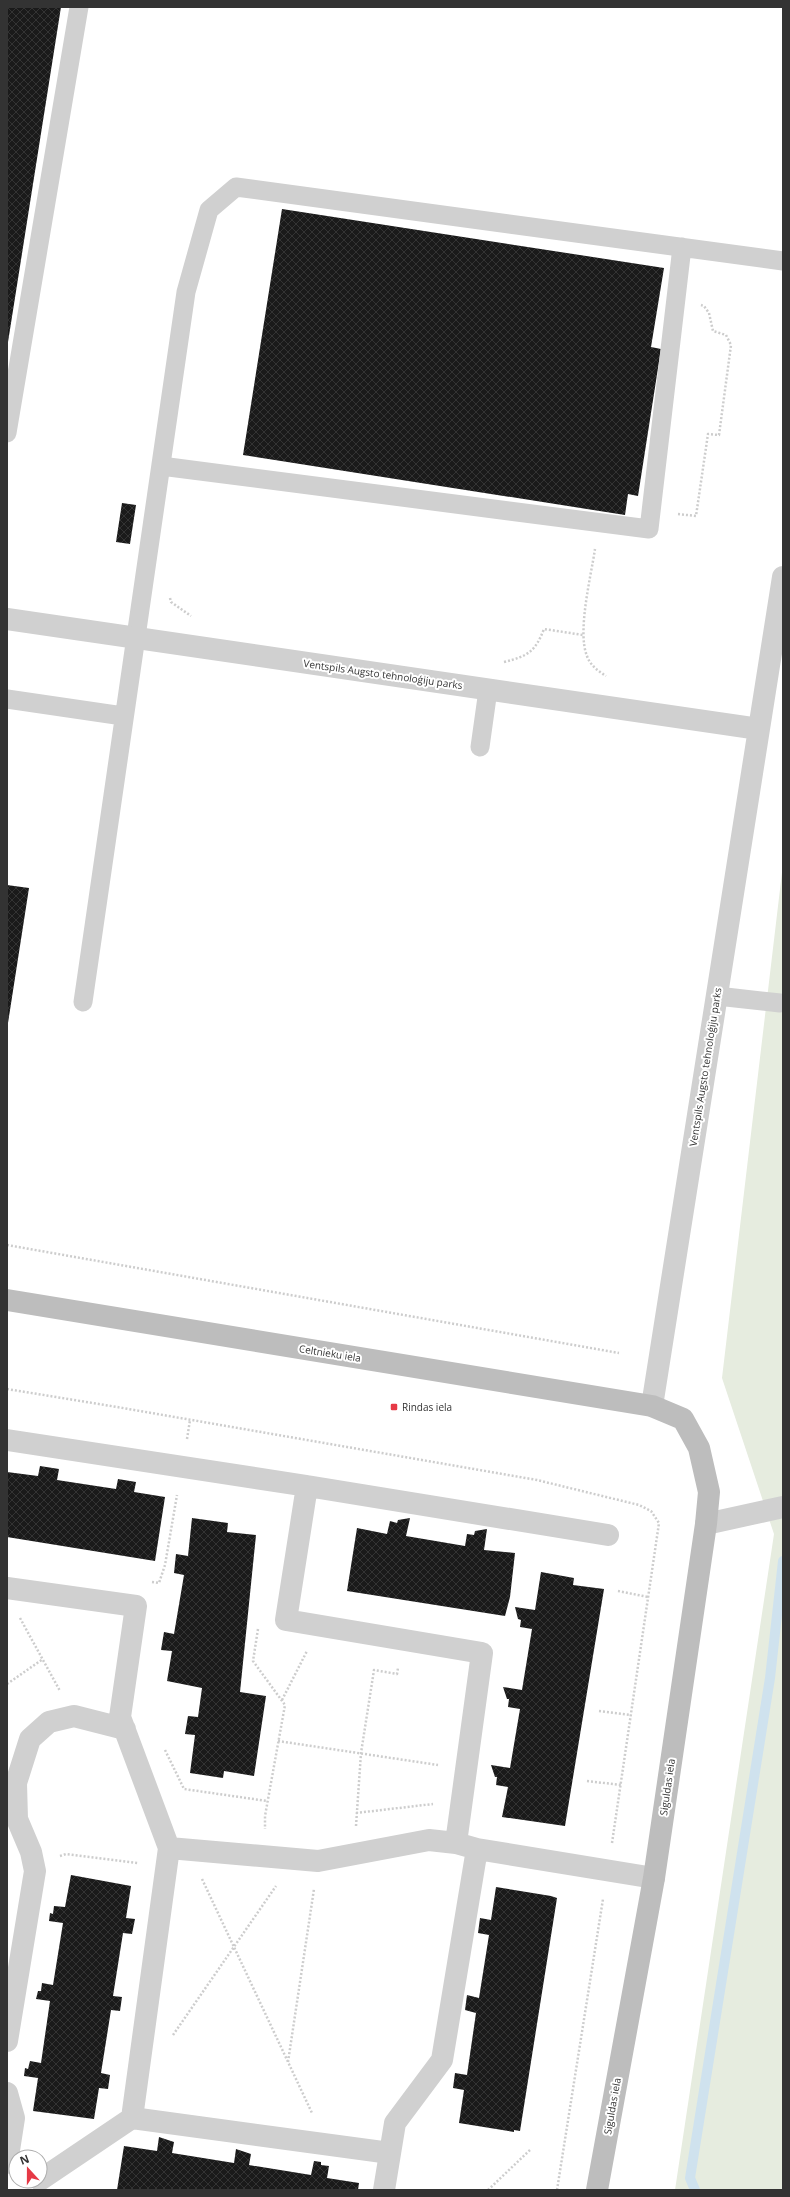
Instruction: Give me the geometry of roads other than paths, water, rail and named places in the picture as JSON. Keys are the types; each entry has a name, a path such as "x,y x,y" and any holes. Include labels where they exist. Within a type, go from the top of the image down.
{"street":[{"name":"Ventspils Augsto tehnoloģiju parks","path":"652,1406 783,577"},
{"name":"Ventspils Augsto tehnoloģiju parks","path":"7,619 759,729"},
{"name":"Celtnieku iela","path":"7,1300 652,1406"},
{"name":"Siguldas iela","path":"597,2190 654,1878 706,1524 709,1492 699,1448 683,1419 652,1406"},
{"path":"7,1440 307,1486 608,1536"},
{"path":"307,1486 286,1620 482,1652 456,1843"},
{"path":"706,1524 783,1507"},
{"path":"7,1588 136,1606 120,1718 174,1855 132,2118"},
{"path":"7,2041 36,1871 31,1852 12,1818 16,1783 30,1738 50,1722 74,1716 125,1729"},
{"path":"174,1855 265,1856 318,1861 356,1852 429,1840 456,1843 477,1849 654,1878"},
{"path":"384,2190 395,2123 442,2060 477,1849"},
{"path":"7,2092 14,2118 7,2163"},
{"path":"48,2175 132,2118 326,2143 390,2153"}],"lane":[{"path":"7,433 79,7"},
{"path":"83,1002 123,716 136,639 188,285 209,210 236,187 783,261"},
{"path":"161,466 649,529 682,247"},
{"path":"480,747 488,690"},
{"path":"7,699 123,716"},
{"path":"717,996 780,1002"}],"waterway":[{"path":"695,2190 690,2178 770,1678 783,1561"}],"place":[{"name":"Rindas iela","path":"394,1407"}]}
